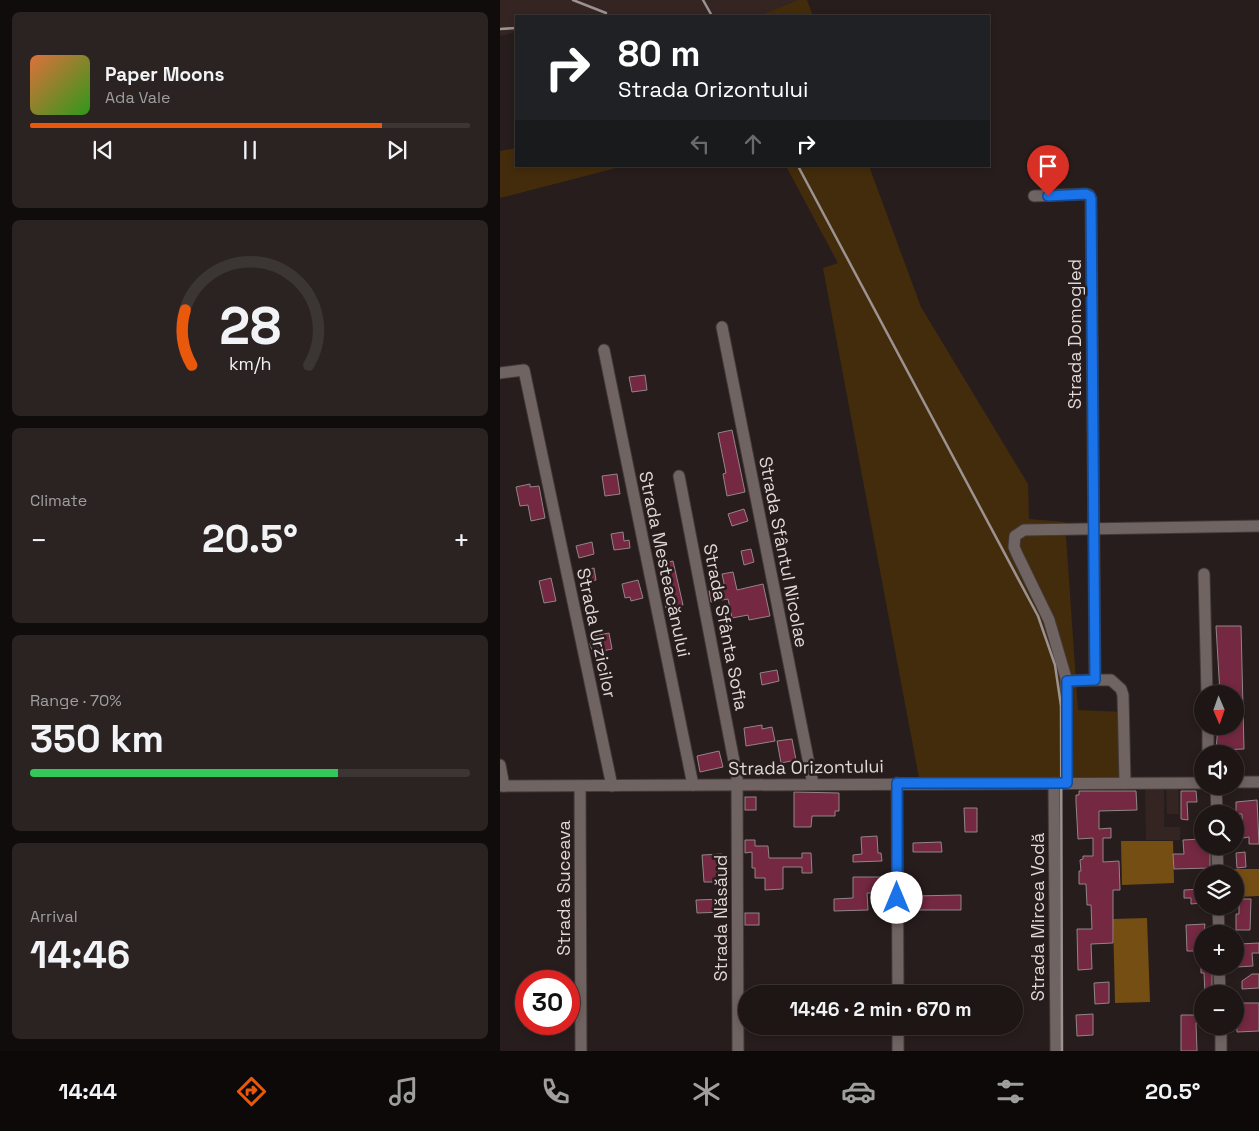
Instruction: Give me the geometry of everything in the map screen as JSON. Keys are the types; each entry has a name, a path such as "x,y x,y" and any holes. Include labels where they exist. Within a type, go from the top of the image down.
{"street":[{"name":"Strada Domogled","path":"1034,196 1086,194 1091,199 1095,680"},
{"name":"Strada Sfântul Nicolae","path":"722,327 813,784"},
{"name":"Strada Mesteacănului","path":"604,350 693,785"},
{"name":"Strada Urzicilor","path":"500,373 524,370 612,786"},
{"name":"Strada Sfânta Sofia","path":"679,476 737,777 736,786"},
{"path":"1067,783 1067,681 1049,620 1017,554 1014,542 1015,536 1024,530 1259,526"},
{"path":"1204,574 1207,685"},
{"path":"1067,681 1111,680 1121,689 1123,695 1125,783"},
{"path":"500,765 502,786"},
{"name":"Strada Orizontului","path":"502,786 1194,782"},
{"path":"1244,782 1259,782"},
{"path":"897,783 898,985"},
{"name":"Strada Mircea Vodă","path":"1054,783 1056,1051"},
{"name":"Strada Suceava","path":"580,786 581,1051"},
{"name":"Strada Năsăud","path":"736,786 738,1051"},
{"path":"898,1035 898,1051"},
{"path":"1220,1035 1221,1051"}],"shaded area":[{"path":"500,0 798,0 760,15 515,15 515,32 500,36"},
{"path":"798,0 807,0 813,15 760,15"},
{"path":"515,148 515,167 620,167 500,198 500,151"},
{"path":"787,167 869,167 921,307 1028,484 1029,519 1065,522 1078,710 1124,712 1124,778 919,778 823,268 838,263"},
{"path":"1164,784 1164,827 1180,827 1180,840 1146,840 1145,785"},
{"path":"1166,784 1178,785 1179,814 1167,814"},
{"path":"1121,841 1173,841 1174,883 1122,885"},
{"path":"1244,869 1259,869 1259,896 1244,897"},
{"path":"1147,918 1150,1002 1115,1003 1113,919"}],"building":[{"path":"645,375 647,390 632,392 629,377"},
{"path":"732,430 745,492 727,496 723,474 726,473 718,433"},
{"path":"617,474 620,494 605,496 602,476"},
{"path":"530,484 530,487 539,486 545,518 531,521 528,505 520,506 516,487"},
{"path":"744,509 748,521 732,526 728,514"},
{"path":"623,532 624,541 629,540 630,548 614,550 611,534"},
{"path":"592,542 594,554 579,558 576,546"},
{"path":"751,549 754,562 744,565 741,551"},
{"path":"673,561 683,605 666,608 664,596 666,596 660,564"},
{"path":"594,568 596,580 582,583 580,571"},
{"path":"733,572 737,590 763,584 770,616 749,620 748,615 732,618 728,599 711,602 709,591 725,588 722,574"},
{"path":"551,578 556,601 544,603 539,581"},
{"path":"638,580 643,598 631,601 630,597 625,598 622,584"},
{"path":"1216,626 1241,626 1242,685 1219,685"},
{"path":"609,633 612,649 597,652 592,650 590,644 594,636"},
{"path":"777,670 779,681 762,685 760,673"},
{"path":"762,725 762,729 772,727 775,741 746,746 744,728"},
{"path":"1217,735 1244,735 1244,745 1216,745"},
{"path":"792,739 796,760 781,763 777,741"},
{"path":"719,751 723,767 700,772 697,756"},
{"path":"1079,791 1136,791 1137,810 1099,811 1099,829 1111,828 1111,838 1103,838 1103,862 1119,861 1120,890 1113,890 1113,943 1091,944 1092,969 1078,970 1077,929 1092,929 1091,905 1087,905 1086,884 1079,884 1080,860 1083,859 1083,856 1093,856 1093,838 1078,839 1076,795 1079,795"},
{"path":"1181,791 1194,791 1197,802 1187,802 1188,820 1181,819"},
{"path":"794,792 839,793 839,811 835,811 835,816 812,816 811,827 794,827"},
{"path":"745,797 756,797 756,810 745,810"},
{"path":"1257,800 1259,844 1249,844 1249,837 1244,838 1244,805 1236,805 1236,802"},
{"path":"964,808 977,808 977,832 965,832"},
{"path":"877,836 878,853 881,853 882,861 853,862 853,855 862,854 861,837"},
{"path":"1194,839 1194,855 1210,855 1210,865 1194,865 1194,868 1174,869 1173,854 1184,854 1183,840"},
{"path":"745,840 755,840 755,846 768,846 769,858 802,858 802,853 811,853 812,873 802,873 802,867 783,867 783,889 765,890 765,878 755,878 755,868 752,868 752,852 745,853"},
{"path":"941,842 942,852 913,852 913,843"},
{"path":"1244,852 1246,867 1244,867 1244,865 1237,865 1236,855 1244,855"},
{"path":"722,854 723,882 704,882 702,855"},
{"path":"853,877 884,877 885,893 867,893 868,910 834,911 834,899 853,898"},
{"path":"1194,889 1194,904 1191,904 1191,898 1184,898 1184,890"},
{"path":"961,895 961,910 914,910 914,896"},
{"path":"725,899 725,912 697,913 696,900"},
{"path":"1244,899 1251,899 1250,930 1244,930 1244,925 1236,925 1236,915 1244,915"},
{"path":"745,913 759,913 759,925 745,925"},
{"path":"1205,924 1194,925 1194,951 1187,951 1186,925"},
{"path":"1259,943 1259,953 1252,953 1253,966 1244,967 1244,944"},
{"path":"1252,974 1259,974 1259,988 1244,989 1242,981"},
{"path":"1204,975 1212,975 1212,985 1205,985"},
{"path":"1109,982 1109,1003 1095,1004 1094,983"},
{"path":"1244,1003 1259,1003 1259,1031 1244,1032"},
{"path":"1093,1014 1093,1035 1077,1036 1076,1015"},
{"path":"1181,1015 1194,1015 1194,1035 1196,1035 1197,1051 1181,1051"}],"railway":[{"path":"573,0 606,13"},
{"path":"703,0 711,15"},
{"path":"500,29 515,28"},
{"path":"799,167 1038,616 1055,665 1061,706 1062,1051"}],"route":[{"path":"897,898 897,783 1067,783 1067,681 1095,680 1091,199 1086,194 1048,196"}]}
